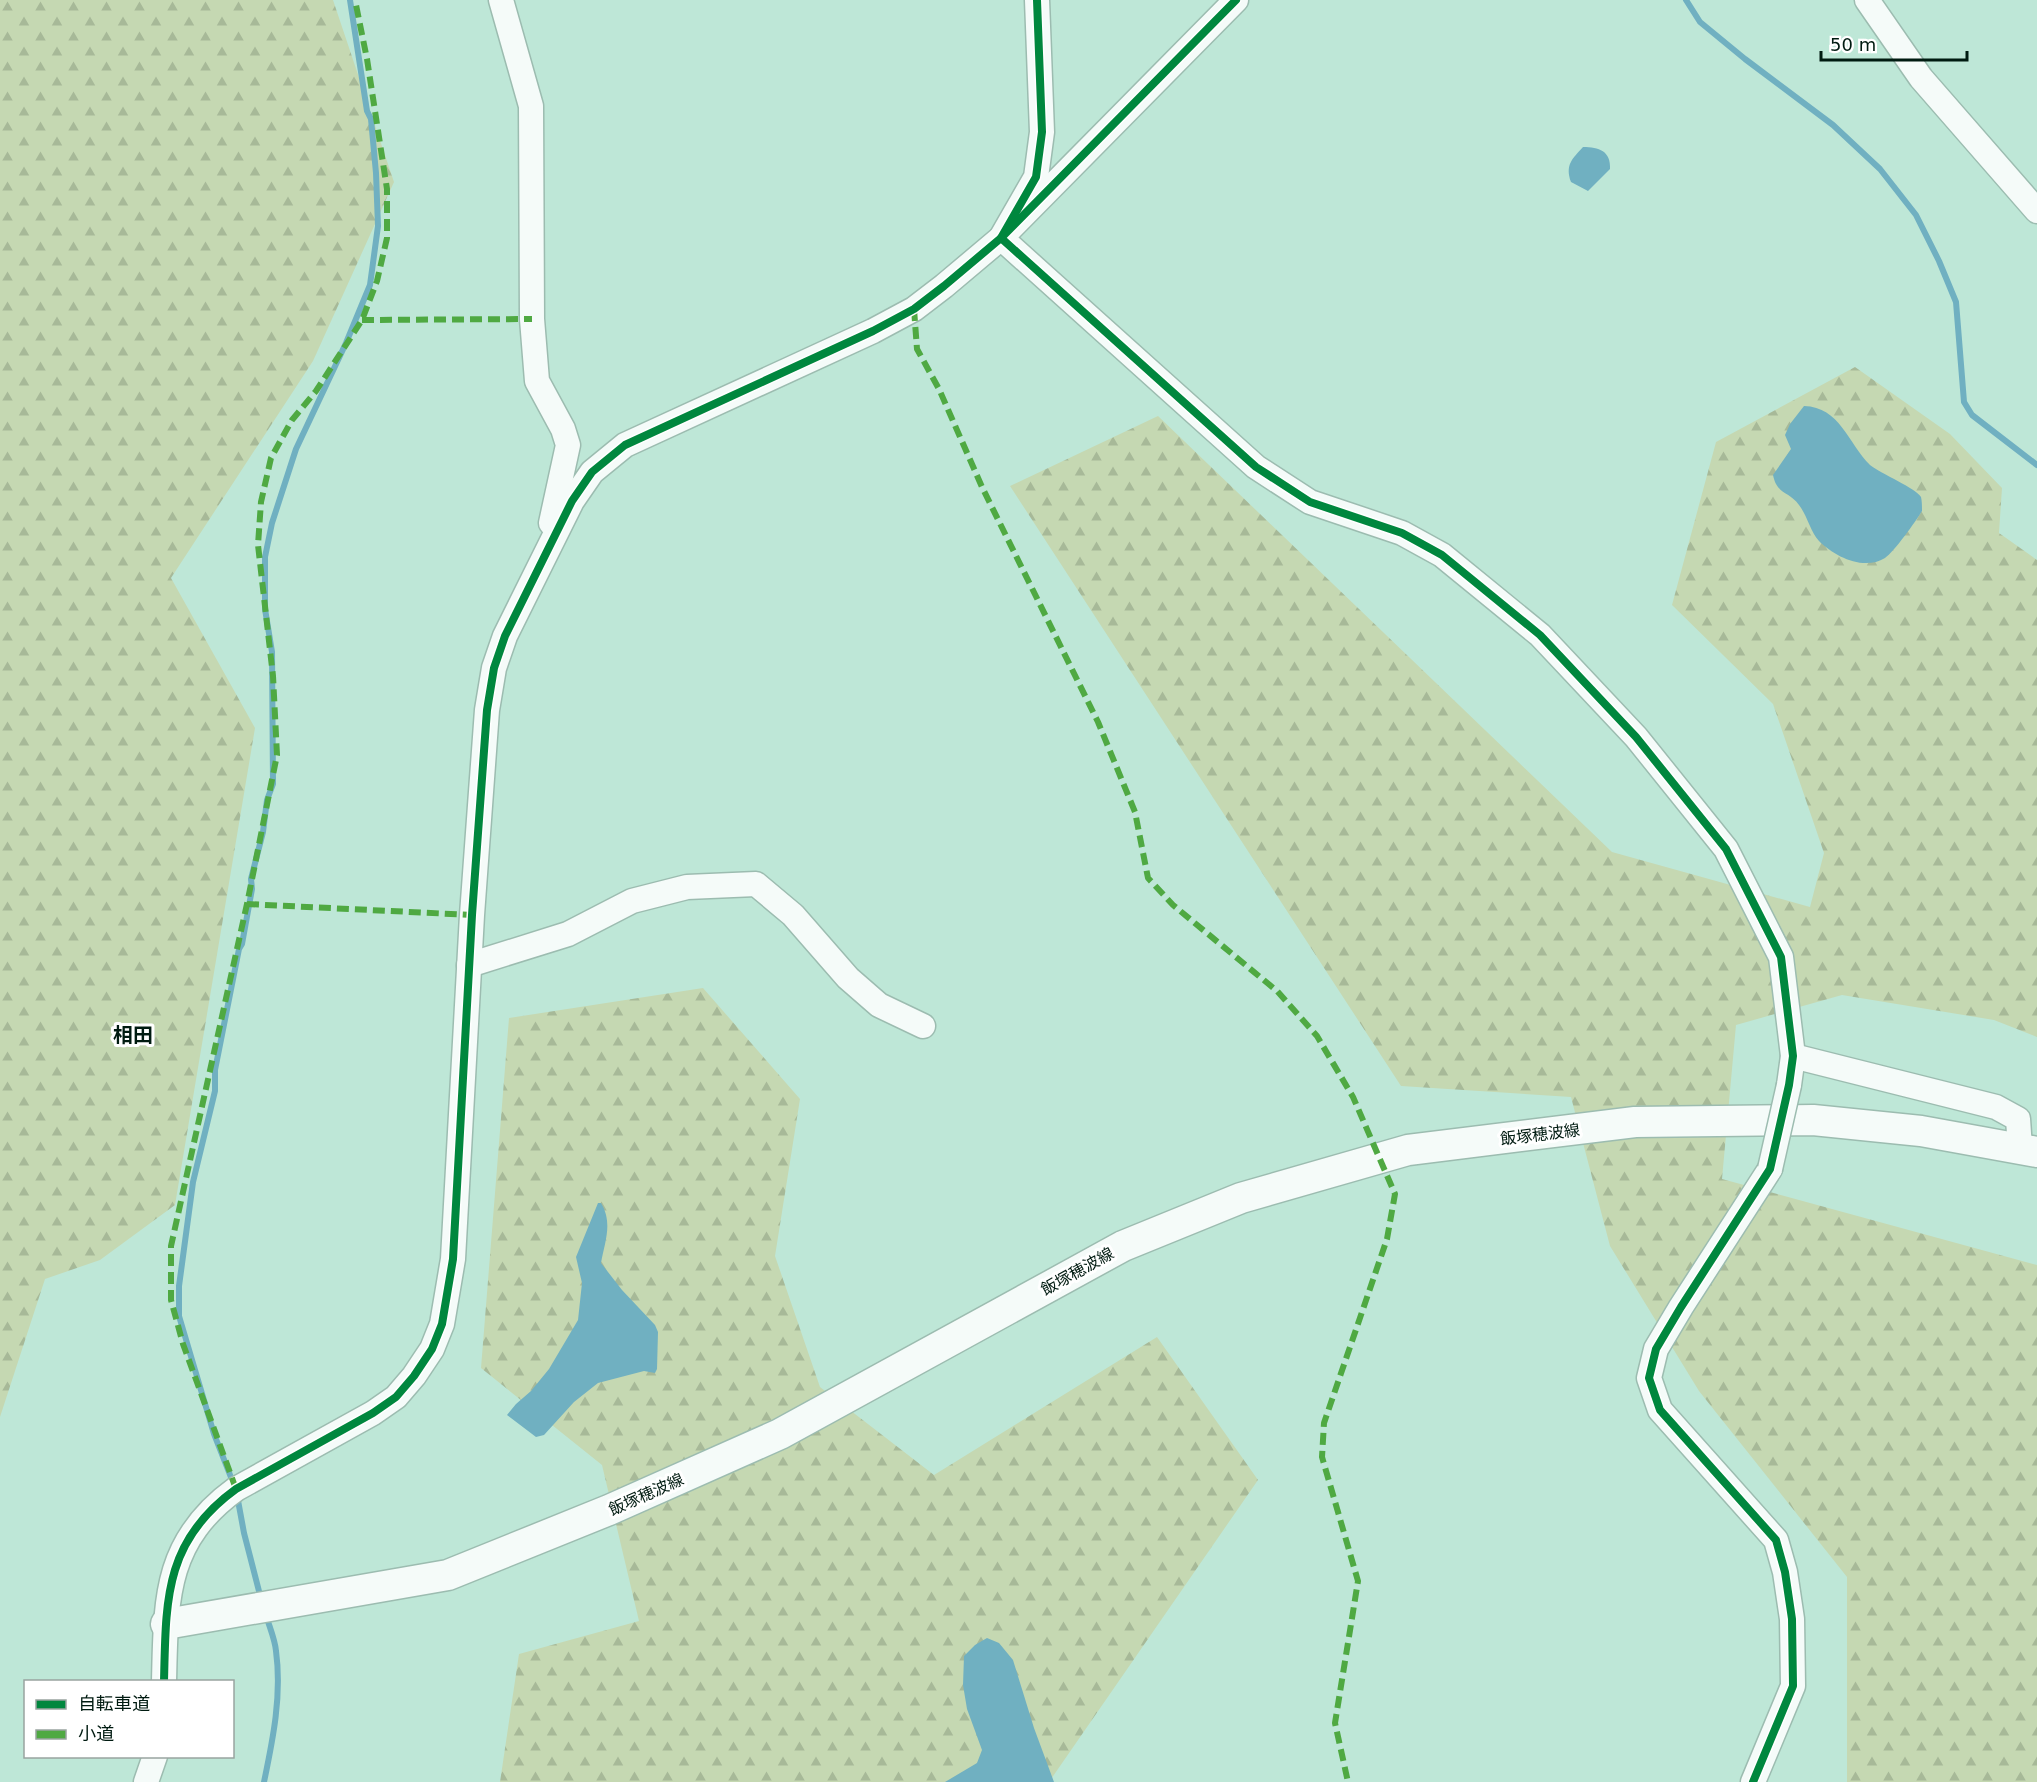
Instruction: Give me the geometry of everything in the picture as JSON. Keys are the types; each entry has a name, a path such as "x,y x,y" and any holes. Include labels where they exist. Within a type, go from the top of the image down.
{"main road":[{"name":"飯塚穂波線","path":"165,1624 448,1575 609,1510 780,1434 1123,1246 1241,1198 1408,1150 1635,1122 1813,1120 1921,1131 2029,1150"}],"street":[{"path":"501,0 531,106 532,319 537,381 563,429 568,445 542,560"},
{"path":"1001,238 1036,177 1042,132 1037,0"},
{"path":"164,1680 165,1624 177,1560 197,1525 215,1504 236,1489 373,1413 396,1397 432,1349 442,1324 453,1258 469,965 490,689 494,668 505,636 572,501 592,472 625,445 862,336 914,309 1001,238 1236,0"},
{"path":"1867,0 1922,78 2037,211"},
{"path":"1001,238 1256,467 1310,502 1402,533 1442,555 1540,635 1636,737 1726,849 1781,957 1793,1056 1789,1085 1770,1169 1681,1306 1656,1349 1649,1378 1660,1410 1776,1540 1785,1572 1792,1619 1793,1686 1753,1782"},
{"path":"469,965 568,934 632,902 687,887 756,884 793,915 848,978 879,1005 924,1026"},
{"path":"1793,1056 1996,1107 2018,1119 2029,1150"},
{"path":"146,1782 154,1758"}],"green space":[{"path":"0,0 333,0 394,182 313,361 171,578 255,728 175,1205 100,1260 45,1279 0,1417"},
{"path":"1855,367 1950,434 2002,488 1999,533 2037,560 2037,1037 1994,1020 1842,995 1736,1025 1722,1179 2037,1265 2037,1782 1847,1782 1847,1577 1699,1391 1610,1246 1571,1097 1401,1086 1010,486 1158,416 1612,852 1810,907 1824,853 1773,704 1672,605 1716,442"},
{"path":"703,988 800,1099 775,1256 820,1387 934,1475 1157,1337 1258,1480 1049,1782 500,1782 519,1654 639,1621 602,1465 481,1368 509,1018"}],"water":[{"path":"1583,147 1603,151 1610,163 1610,169 1588,191 1571,182 1569,176 1569,167"},
{"path":"1804,406 1816,408 1835,419 1870,465 1912,489 1921,497 1922,511 1910,529 1889,555 1877,562 1859,563 1841,557 1826,547 1816,537 1799,505 1777,486 1773,475 1791,449 1785,435 1790,424"},
{"path":"598,1203 601,1203 607,1218 606,1240 601,1263 622,1290 655,1325 658,1332 657,1369 655,1373 644,1371 598,1383 574,1402 544,1435 536,1437 507,1415 549,1369 578,1320 582,1283 576,1257"},
{"path":"987,1638 999,1643 1013,1660 1054,1782 945,1782 977,1763 982,1750 967,1709 963,1685 964,1656 975,1645"}],"waterway":[{"path":"234,1485 214,1434 179,1316 179,1286 193,1182 215,1091 215,1070 239,949 242,944 252,889 251,879 263,832 267,800 273,784 272,652 265,609 265,557 272,523 296,449 346,343 370,285 378,226 371,119 367,111 350,0"},
{"path":"1686,0 1700,22 1833,125 1880,169 1916,215 1956,302 1964,402 1972,415 2037,465"},
{"path":"237,1495 261,1599"},
{"path":"264,1782 273,1733 278,1684 275,1646 266,1615"}],"marked path":[{"path":"236,1489 183,1344 171,1300 171,1246 247,904 277,755 273,676 258,545 261,502 271,458 292,420 316,391 362,320 377,281 387,238 387,189 367,59 355,0"},
{"path":"914,309 917,349 939,389 982,487 1098,722 1135,812 1148,878 1173,905 1277,991 1317,1036 1353,1097 1395,1194 1387,1239 1324,1423 1322,1457 1358,1581 1335,1723 1348,1782"},
{"path":"362,320 532,319"},
{"path":"247,904 472,915"}],"cycle path":[{"path":"1037,0 1042,132 1036,177 1001,238 1256,467 1310,502 1402,533 1442,555 1540,635 1636,737 1726,849 1781,957 1793,1056 1789,1085 1770,1169 1656,1349 1649,1378 1660,1410 1776,1540 1785,1572 1792,1619 1793,1686 1753,1782"},
{"path":"164,1680 166,1625 174,1574 182,1551 195,1530 212,1509 236,1489 373,1413 396,1397 432,1349 442,1324 453,1259 472,915 487,710 494,668 505,636 572,501 592,472 625,445 873,331 914,309 1001,238 1236,0"}],"district":[{"name":"相田","path":"133,1035"}]}
